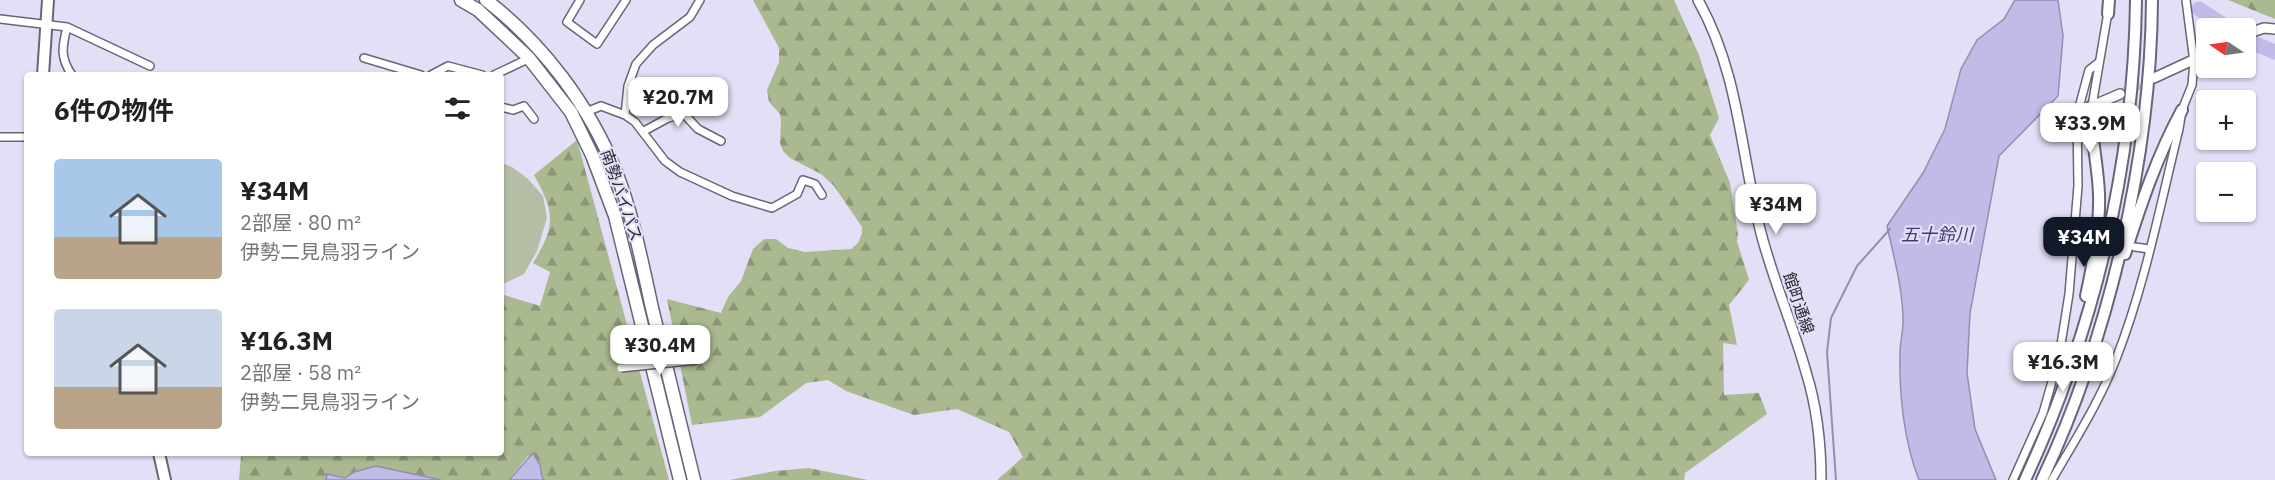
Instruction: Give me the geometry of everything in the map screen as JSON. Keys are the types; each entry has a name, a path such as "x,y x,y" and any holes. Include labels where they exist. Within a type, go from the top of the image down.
{"highway":[{"name":"南勢バイパス","path":"461,0 477,10 530,58 571,112 592,155 615,216 680,480"},
{"name":"南勢バイパス","path":"486,0 544,55 586,112 616,173 632,222 694,480"}],"main road":[{"path":"43,72 48,0"},
{"name":"館町通線","path":"1698,0 1719,40 1728,68 1761,234 1806,370 1821,448 1821,480"},
{"path":"2108,0 2108,14"},
{"path":"2025,480 2063,386 2087,315 2113,208 2126,132 2133,71 2136,0"},
{"path":"2084,376 2111,284 2132,195 2146,89 2152,0"},
{"path":"2256,31 2275,29"},
{"path":"2154,78 2194,62"},
{"path":"2063,386 2086,292 2098,222 2097,165 2090,125 2092,106 2120,94"},
{"path":"2042,480 2105,325 2147,184 2181,110"},
{"path":"160,456 165,480"}],"street":[{"path":"580,0 567,22 597,44 626,0"},
{"path":"2052,480 2107,380 2131,318 2179,129 2181,110 2193,86 2194,62 2186,0"},
{"path":"625,115 628,86 636,64 653,45 690,17 697,1"},
{"path":"2092,106 2108,14"},
{"path":"0,19 67,27 150,66"},
{"path":"67,27 62,52 63,60 70,72"},
{"path":"364,58 412,72"},
{"path":"500,72 530,58"},
{"path":"2013,480 2052,385 2064,331 2078,186 2077,115 2089,70 2098,63"},
{"path":"437,72 448,66 471,72"},
{"path":"504,108 513,110 524,106 534,118"},
{"path":"586,112 602,106 625,115 644,131 659,153 672,166 732,196 772,208 796,194 803,180 815,184 822,195"},
{"path":"644,131 683,113 707,108"},
{"path":"683,113 698,129 721,141"},
{"path":"0,137 24,137"},
{"path":"2074,239 2090,241"},
{"path":"2135,247 2149,249"},
{"path":"621,368 697,360"}],"green space":[{"path":"753,0 1674,0 1699,55 1719,118 1710,135 1730,183 1738,234 1737,241 1749,280 1729,305 1737,345 1723,343 1724,395 1759,393 1767,414 1685,473 1684,480 997,480 1023,457 1009,432 957,409 914,415 846,391 828,380 806,383 760,417 692,425 667,299 721,313 728,297 741,281 753,249 764,239 776,239 788,248 805,252 851,249 858,243 862,233 862,227 834,186 821,174 790,158 783,151 780,143 780,114 769,102 767,90 779,62 779,48"},
{"path":"2228,0 2275,0 2275,19"},
{"path":"577,140 669,480 544,480 540,465 528,456 508,480 439,480 379,469 356,473 345,479 327,474 326,480 239,480 241,456 504,456 504,295 540,306 550,272 533,263 546,239 550,219 546,199 534,175"},
{"path":"504,164 527,178 543,196 547,218 537,251 524,274 504,284"},
{"path":"809,468 868,480 730,480 775,471"}],"water":[{"name":"五十鈴川","path":"2015,0 2058,0 2063,36 2058,96 1999,156 1970,313 1967,373 1975,429 1996,480 1919,480 1903,418 1900,349 1903,309 1887,226 1923,173 1945,129 1961,69 1977,40 2004,19"},
{"path":"533,453 540,465 544,480 509,480"},
{"path":"376,466 441,480 326,480 327,474 345,478 354,472"}],"waterway":[{"path":"2199,9 2213,18"},
{"path":"2256,44 2275,52"},
{"path":"1836,480 1827,352 1831,318 1857,266 1890,229"}],"tunnel":[{"path":"2120,94 2152,79"}]}
